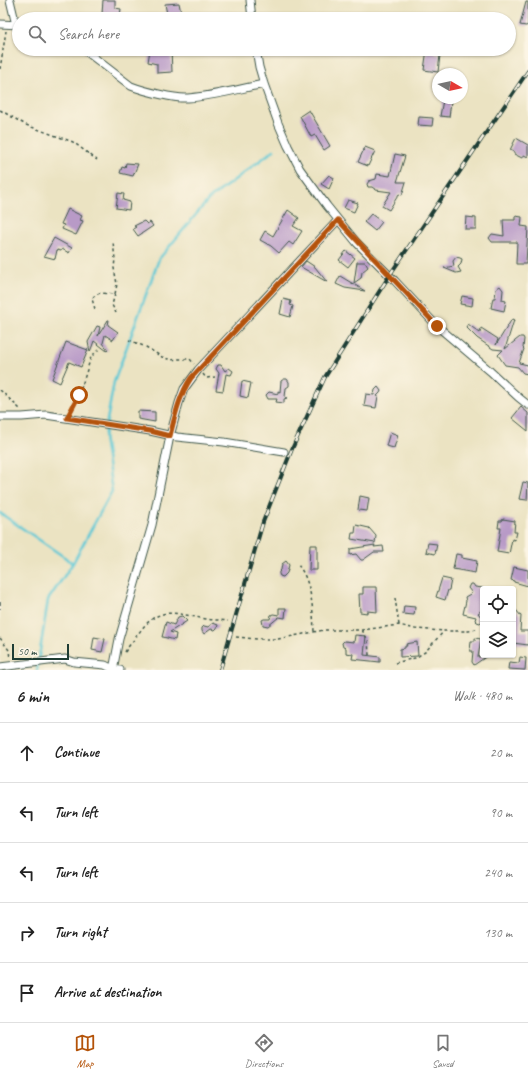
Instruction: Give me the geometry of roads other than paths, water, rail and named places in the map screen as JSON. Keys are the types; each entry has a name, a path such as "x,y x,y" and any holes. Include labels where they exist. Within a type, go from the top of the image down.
{"street":[{"path":"10,0 13,12"},
{"path":"250,0 251,12"},
{"path":"92,56 131,86 169,96 187,98 224,93 264,84"},
{"path":"257,56 264,84 278,123 294,157 304,175 338,220 437,326 490,370 528,406"},
{"path":"0,667 65,659 74,662 105,665 115,670 119,639 152,525 170,436 184,389 198,370 338,220"},
{"path":"0,417 46,415 150,431 170,436 224,442 284,452"}],"waterway":[{"path":"37,670 48,600 73,563 112,491 104,437 114,382 159,259 209,199 274,150"},
{"path":"0,513 73,563"}],"railway":[{"path":"220,670 263,522 292,449 325,377 391,273 528,71"}]}
